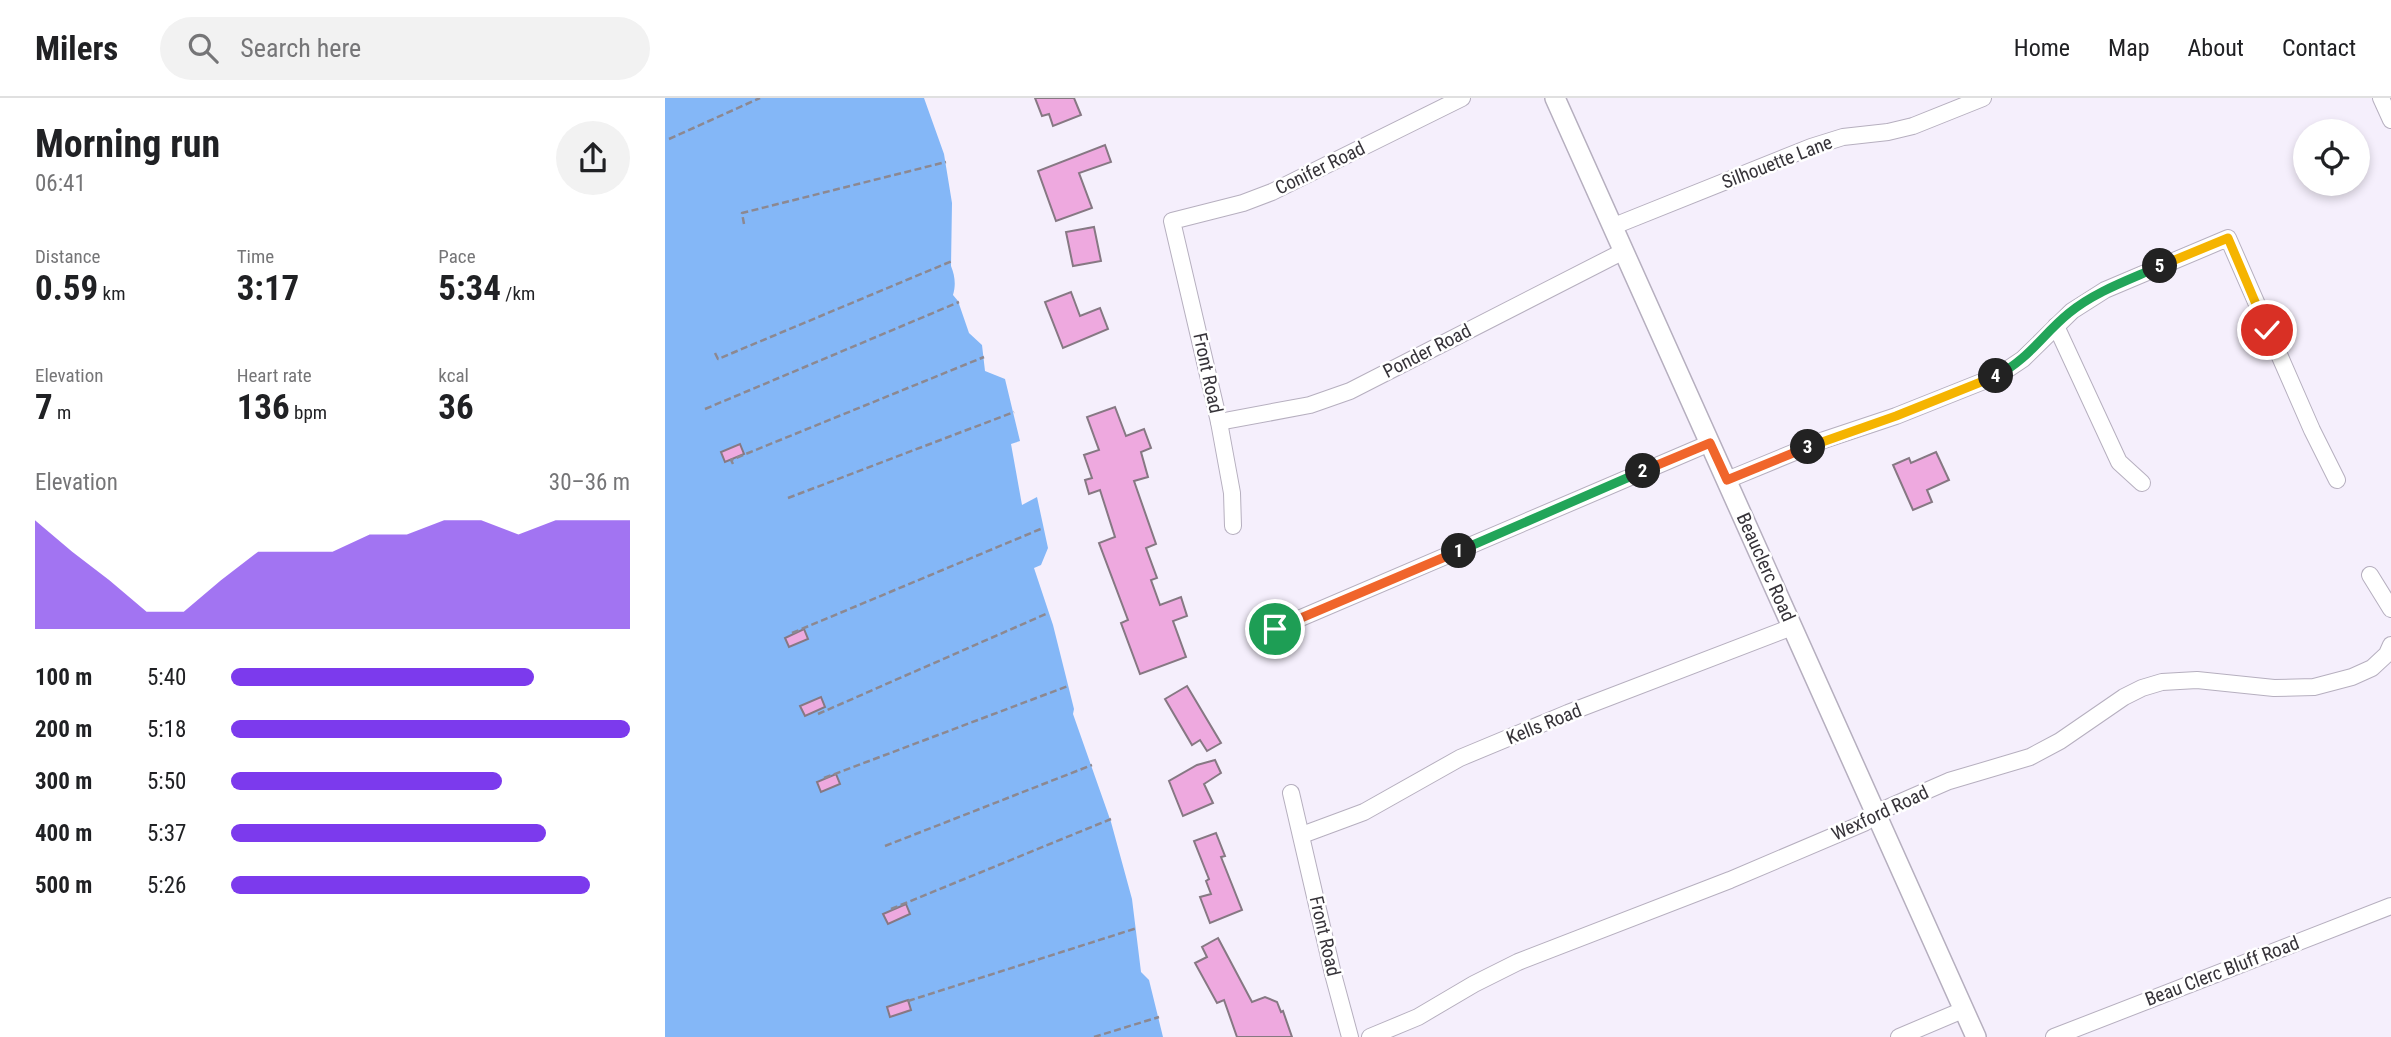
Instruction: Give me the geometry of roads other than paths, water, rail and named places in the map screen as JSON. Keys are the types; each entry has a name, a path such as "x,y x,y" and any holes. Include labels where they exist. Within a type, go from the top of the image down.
{"street":[{"name":"Conifer Road","path":"1172,221 1243,203 1272,192 1462,98"},
{"name":"Beauclerc Road","path":"1555,98 1976,1037"},
{"name":"Silhouette Lane","path":"1614,226 1811,147 1843,137 1913,126 1983,98"},
{"path":"2381,98 2391,120"},
{"name":"Front Road","path":"1172,221 1219,422 1232,493 1233,526"},
{"path":"1727,480 1824,440 1896,416 1993,378 2023,359 2071,311 2105,290 2228,238 2312,430 2337,480"},
{"name":"Ponder Road","path":"1219,422 1310,405 1350,391 1625,251"},
{"path":"2056,326 2119,462 2142,484"},
{"path":"1275,629 1710,443"},
{"path":"2370,575 2391,610"},
{"name":"Kells Road","path":"1302,835 1364,812 1472,753 1568,713 1793,627"},
{"name":"Wexford Road","path":"1370,1037 1419,1017 1474,984 1518,962 1730,880 1864,823 1877,814 1949,781 2031,757 2142,688 2162,682 2187,680 2274,688 2314,687 2352,677 2372,668 2387,654 2391,645"},
{"name":"Front Road","path":"1291,793 1350,1037"},
{"name":"Beau Clerc Bluff Road","path":"2054,1037 2391,906"},
{"path":"1899,1037 1963,1010"}],"water":[{"path":"665,98 924,98 944,154 952,203 951,266 955,284 953,295 958,301 969,333 982,345 985,371 1005,379 1020,441 1011,444 1022,505 1037,497 1048,548 1041,565 1034,568 1053,625 1073,714 1111,822 1132,899 1141,972 1149,980 1163,1037 665,1037"}]}
